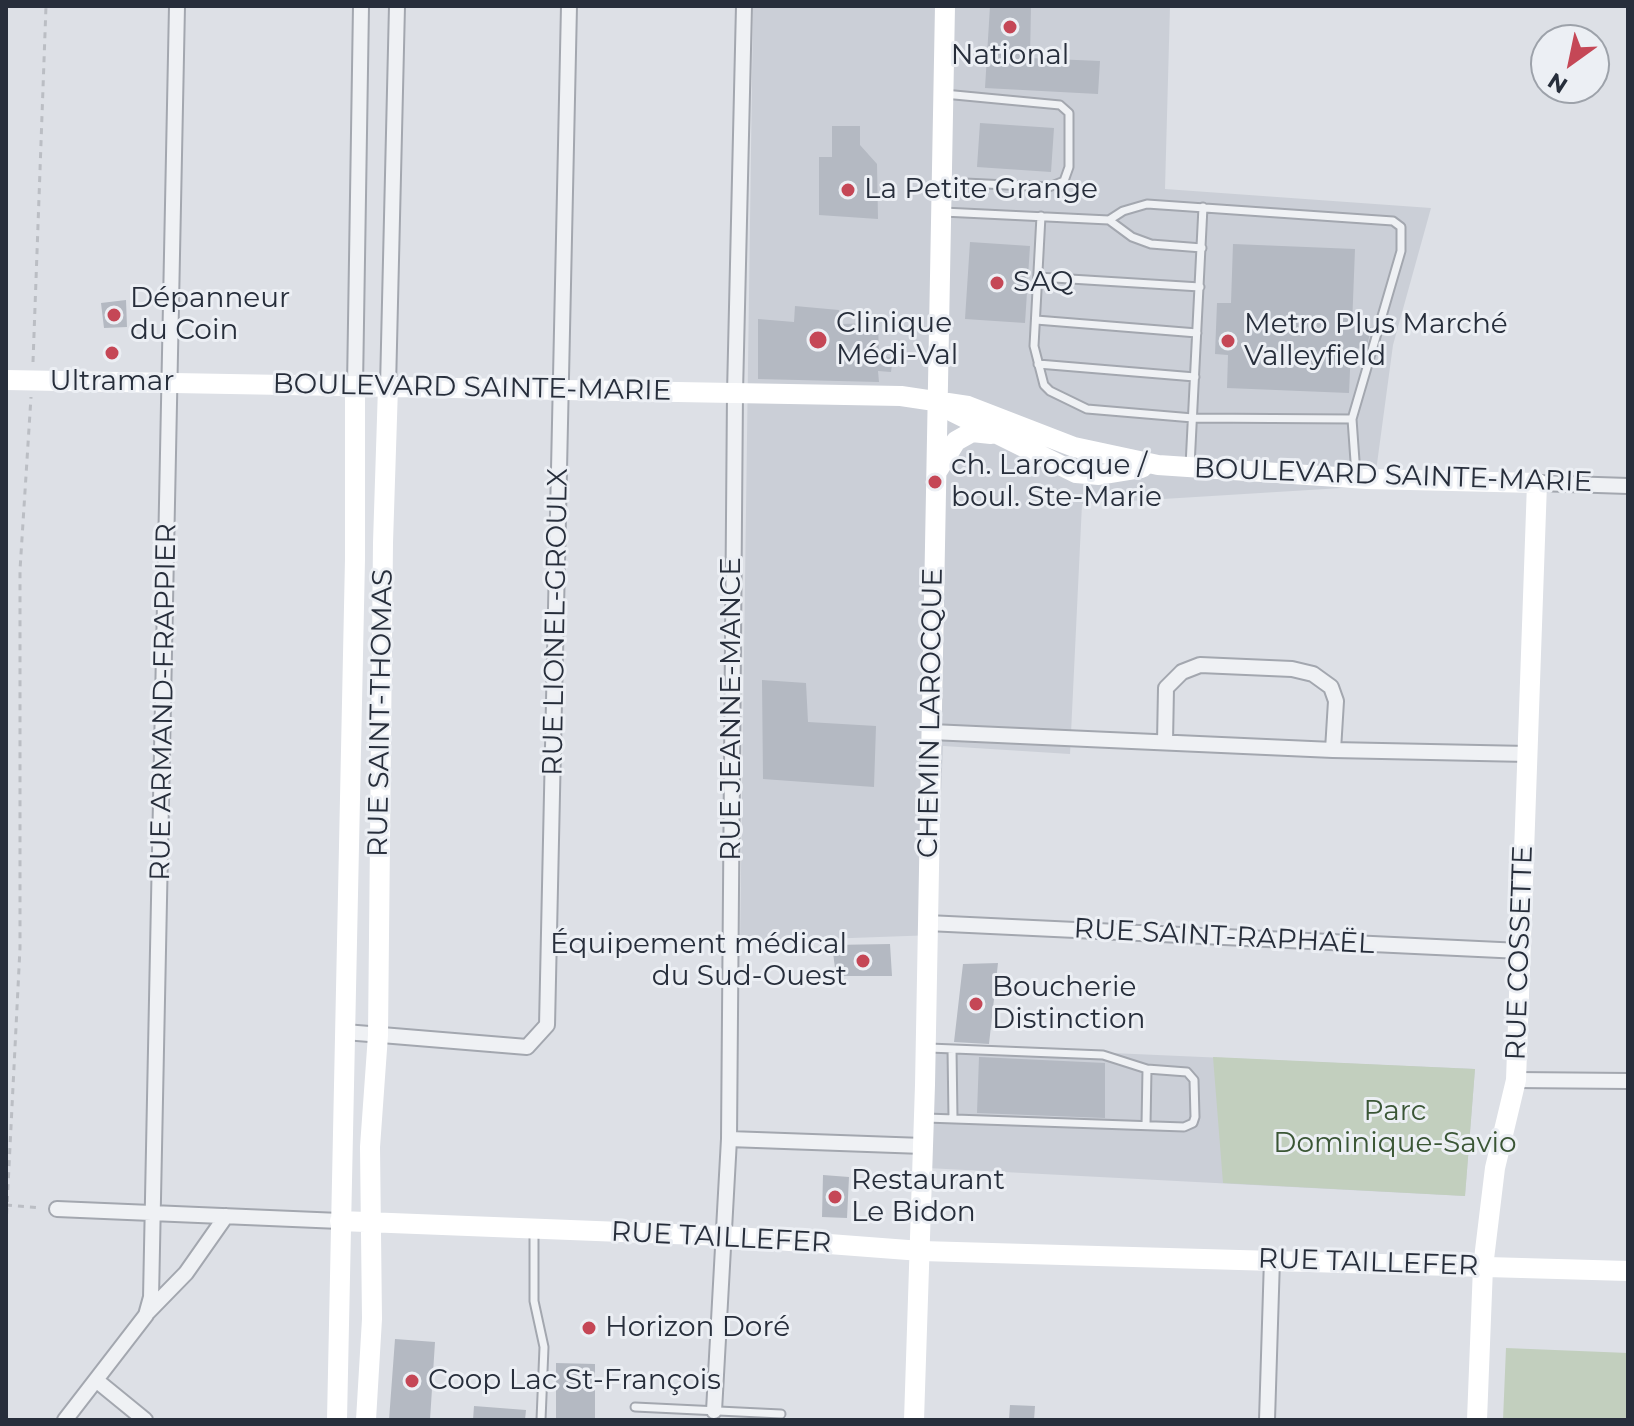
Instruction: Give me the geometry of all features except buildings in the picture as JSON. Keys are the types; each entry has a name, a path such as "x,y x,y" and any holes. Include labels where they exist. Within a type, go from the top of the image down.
{"street":[{"name":"RUE ARMAND-FRAPPIER","path":"66,1420 146,1315 151,1297 177,6"},
{"name":"RUE SAINT-THOMAS","path":"337,1420 355,559 361,6"},
{"name":"RUE SAINT-THOMAS","path":"366,1420 372,1319 370,1147 378,1035 383,543 397,6"},
{"name":"RUE LIONEL-GROULX","path":"345,1032 527,1047 547,1025 569,6"},
{"name":"RUE JEANNE-MANCE","path":"714,1411 729,1139 735,393 744,6"},
{"name":"CHEMIN LAROCQUE","path":"914,1420 921,1251 945,6"},
{"name":"BOULEVARD SAINTE-MARIE","path":"6,380 901,396 968,406 1074,447 1158,465 1356,478 1628,486"},
{"name":"BOULEVARD SAINTE-MARIE","path":"937,401 1076,473 1099,475 1158,465"},
{"path":"936,473 956,441 972,432 996,434"},
{"name":"RUE COSSETTE","path":"1477,1420 1483,1267 1495,1168 1516,1080 1537,483"},
{"path":"1165,742 1166,688 1182,672 1200,665 1292,669 1313,674 1331,687 1336,701 1333,750"},
{"path":"931,732 1333,750 1528,754"},
{"name":"RUE SAINT-RAPHAËL","path":"927,923 1521,951"},
{"path":"1516,1080 1628,1081"},
{"path":"729,1139 923,1146"},
{"name":"RUE TAILLEFER","path":"57,1209 724,1236 921,1251 1628,1271"},
{"path":"146,1315 186,1273 226,1216"},
{"path":"1267,1420 1272,1259"},
{"path":"96,1380 145,1420"}],"lane":[{"path":"941,182 1049,187 1064,181 1069,167 1069,113 1060,105 943,94"},
{"path":"1109,220 1123,211 1147,204 1393,221 1401,227 1401,251 1352,419 1356,478"},
{"path":"1190,468 1203,207"},
{"path":"941,212 1109,220 1132,237 1151,244 1202,248"},
{"path":"1041,216 1036,320 1038,364 1044,385 1063,400 1087,409 1193,418 1352,419"},
{"path":"1038,277 1200,287"},
{"path":"1036,320 1197,333"},
{"path":"1038,364 1195,377"},
{"path":"923,1118 1184,1127 1193,1123 1195,1117 1194,1080 1187,1072 1147,1069 1103,1055 925,1048"},
{"path":"952,1049 953,1118"},
{"path":"1146,1125 1147,1069"},
{"path":"534,1228 534,1301 544,1347 541,1420"},
{"path":"635,1407 781,1414"}],"path":[{"path":"6,1226 20,948 20,570 32,380 46,6"},
{"path":"8,1205 57,1209"}],"shaded area":[{"path":"753,6 1170,6 1165,189 1431,208 1393,345 1374,486 1082,504 1070,754 943,746 935,935 740,942"},
{"path":"930,1045 1475,1069 1465,1196 927,1168"}],"green space":[{"name":"Parc Dominique-Savio","path":"1213,1057 1475,1069 1465,1196 1223,1183"},
{"path":"1506,1348 1628,1353 1628,1420 1503,1420"}],"place":[{"name":"National","path":"1010,27"},
{"name":"La Petite Grange","path":"848,190"},
{"name":"SAQ","path":"997,283"},
{"name":"Dépanneur du Coin","path":"114,315"},
{"name":"Clinique Médi-Val","path":"818,340"},
{"name":"Metro Plus Marché Valleyfield","path":"1228,341"},
{"name":"Ultramar","path":"112,353"},
{"name":"ch. Larocque / boul. Ste-Marie","path":"935,482"},
{"name":"Équipement médical du Sud-Ouest","path":"863,961"},
{"name":"Boucherie Distinction","path":"976,1004"},
{"name":"Restaurant Le Bidon","path":"835,1197"},
{"name":"Horizon Doré","path":"589,1328"},
{"name":"Coop Lac St-François","path":"412,1381"}]}
